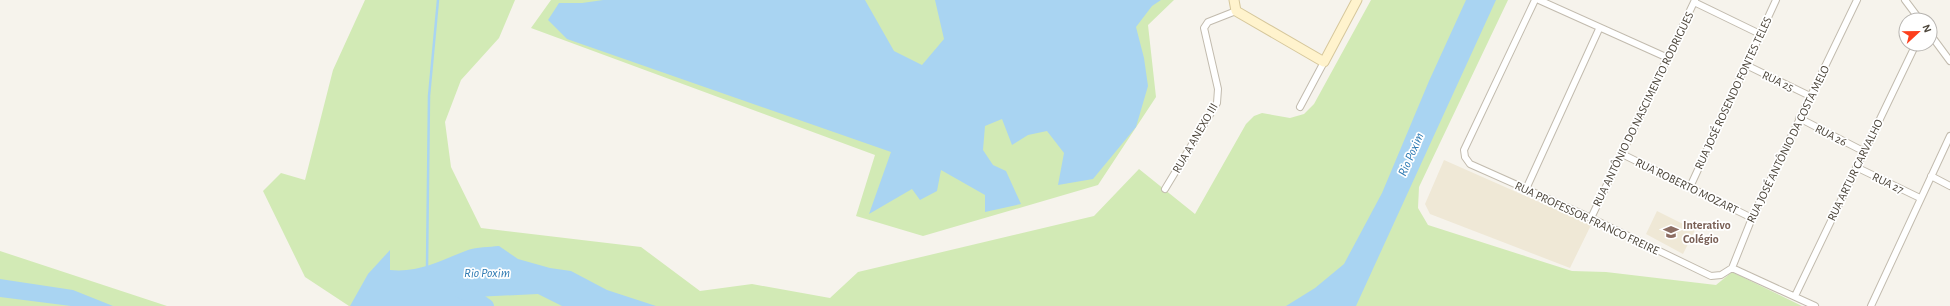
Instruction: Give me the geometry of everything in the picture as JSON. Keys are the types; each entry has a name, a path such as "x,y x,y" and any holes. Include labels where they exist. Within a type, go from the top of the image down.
{"street":[{"path":"1234,0 1236,10 1324,62"},
{"path":"1300,107 1356,0"},
{"name":"RUA PROFESSOR FRANCO FREIRE","path":"1535,0 1464,150 1465,157 1470,164 1591,218 1711,276 1721,275 1732,268"},
{"path":"1539,0 1599,29 1668,58"},
{"name":"RUA JOSÉ ROSENDO FONTES TELES","path":"1690,186 1776,0"},
{"name":"RUA JOSÉ ANTÔNIO DA COSTA MELO","path":"1732,268 1752,218 1857,0"},
{"path":"1905,0 1914,12"},
{"path":"1695,1 1760,34"},
{"name":"RUA ANTÔNIO DO NASCIMENTO RODRIGUES","path":"1591,218 1695,1"},
{"name":"RUA A ANEXO III","path":"1165,189 1217,104 1218,89 1204,28 1208,22 1236,10"},
{"path":"1526,190 1599,29"},
{"path":"1938,45 1950,61"},
{"name":"RUA ARTUR CARVALHO","path":"1794,296 1912,52"},
{"name":"RUA 25","path":"1746,66 1810,96"},
{"name":"RUA 26","path":"1799,118 1863,151"},
{"path":"1870,306 1950,136"},
{"name":"RUA ROBERTO MOZART","path":"1622,154 1690,186 1752,218"},
{"name":"RUA 27","path":"1856,167 1920,198"},
{"path":"1931,176 1950,186"},
{"path":"1732,268 1815,306"}],"shaded area":[{"path":"1444,160 1591,225 1570,268 1430,214 1425,204"},
{"name":"Interativo Colégio","path":"1657,211 1695,230 1683,254 1646,234"}],"green space":[{"path":"365,0 515,0 499,38 461,80 445,122 451,167 481,228 641,247 700,291 752,284 830,298 858,272 1094,216 1139,169 1195,214 1246,124 1254,116 1262,113 1290,118 1304,114 1314,104 1371,0 1508,0 1419,187 1418,208 1428,225 1572,271 1606,272 1716,285 1732,272 1802,306 349,306 305,277 263,191 281,173 305,180 333,70"},
{"path":"551,0 1174,0 1148,25 1156,97 1098,185 923,236 856,216 875,155 531,28"},
{"path":"0,251 167,306 0,306"}],"water":[{"path":"603,0 865,0 894,51 922,65 944,39 935,0 1161,0 1152,6 1136,27 1144,58 1148,86 1136,127 1093,179 1058,185 1064,153 1047,131 1028,135 1012,145 1002,119 985,126 983,150 993,165 1006,171 1021,204 985,212 985,195 941,170 937,191 920,200 912,189 869,214 891,152 567,39 548,20 559,3 582,3"},
{"name":"Rio Poxim","path":"1466,0 1496,0 1356,306 1286,306 1315,288 1344,264 1382,193 1429,81"},
{"name":"Rio Poxim","path":"499,246 518,259 550,268 571,271 607,290 656,306 562,306 538,294 474,297 477,306 350,306 368,274 390,250 390,270 411,270 430,265 468,250"},
{"path":"0,279 73,290 113,306 71,306 0,297"}],"waterway":[{"path":"427,268 429,96 438,0"},
{"name":"Rio Poxim","path":"456,289 474,297 487,306"}],"place":[{"name":"Interativo Colégio","path":"1671,232"}]}
